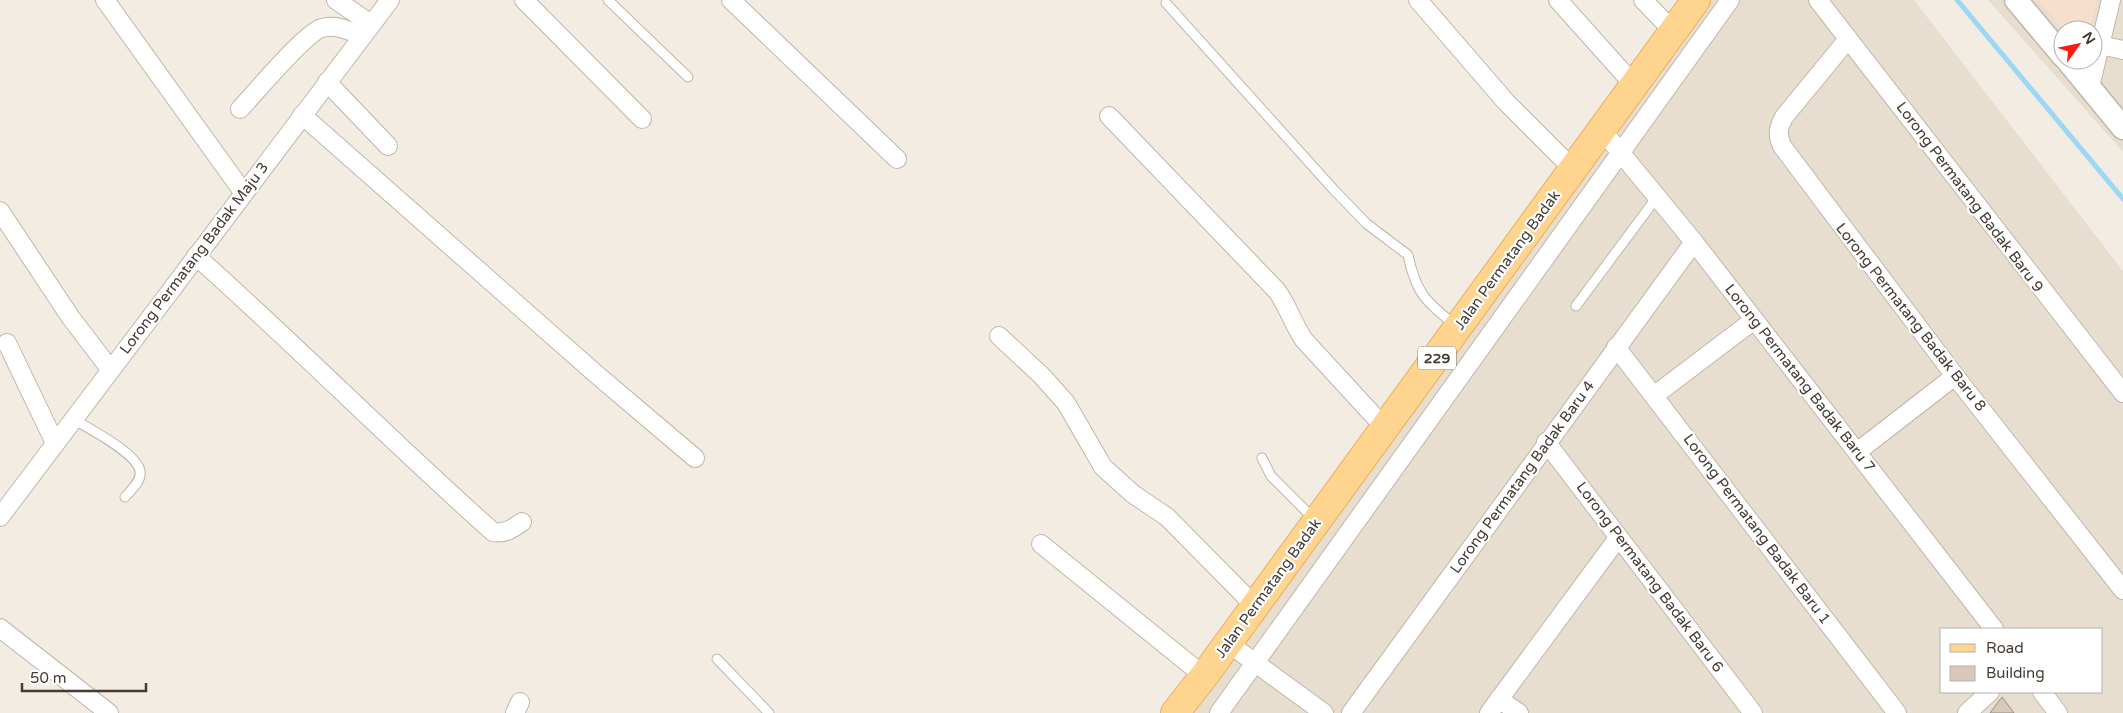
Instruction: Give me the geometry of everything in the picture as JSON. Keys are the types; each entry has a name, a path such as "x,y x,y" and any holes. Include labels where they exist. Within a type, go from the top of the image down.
{"main road":[{"name":"Jalan Permatang Badak","path":"1175,713 1459,328 1696,0"}],"street":[{"path":"104,0 243,192"},
{"path":"336,0 367,30"},
{"name":"Lorong Permatang Badak Maju 3","path":"0,517 243,192 390,0"},
{"path":"524,0 642,118"},
{"path":"731,0 898,159"},
{"path":"1418,0 1506,102 1573,169"},
{"path":"1558,0 1634,85"},
{"path":"1643,0 1674,31"},
{"path":"1219,713 1256,664 1730,0"},
{"name":"Lorong Permatang Badak Baru 9","path":"1818,0 2123,393"},
{"path":"2016,0 2053,44"},
{"path":"2103,33 2111,0"},
{"path":"240,109 307,37 321,28 337,26 367,30"},
{"name":"Lorong Permatang Badak Baru 8","path":"1848,39 1784,117 1779,126 1778,136 1788,157 1955,376 2123,590"},
{"path":"2103,46 2123,50"},
{"path":"2075,70 2123,128"},
{"path":"2090,88 2094,70"},
{"path":"327,82 388,146"},
{"path":"302,115 596,374 695,458"},
{"path":"1109,116 1277,291 1285,302 1304,340 1385,428"},
{"name":"Lorong Permatang Badak Baru 7","path":"1602,130 1694,242 1993,628"},
{"path":"0,211 71,318 110,369"},
{"name":"Lorong Permatang Badak Baru 4","path":"1351,713 1546,442 1694,242"},
{"path":"196,256 256,310 425,472 492,532 508,531 522,522"},
{"path":"1655,395 1754,320"},
{"path":"999,336 1042,376 1066,403 1103,466 1132,494 1167,517 1255,606"},
{"path":"7,343 55,443"},
{"name":"Lorong Permatang Badak Baru 1","path":"1616,347 1655,395 1897,713"},
{"path":"1856,452 1955,376"},
{"name":"Lorong Permatang Badak Baru 6","path":"1546,442 1753,713"},
{"path":"1518,713 1494,706 1618,538"},
{"path":"1040,544 1204,676"},
{"path":"0,628 110,713"},
{"path":"1228,643 1324,713"},
{"path":"1967,713 1989,693"},
{"path":"2043,693 2058,713"}],"lane":[{"path":"608,0 688,77"},
{"path":"1166,3 1334,190 1367,224 1408,254 1413,278 1423,296 1459,328"},
{"path":"1576,306 1657,197"},
{"path":"73,419 115,445 138,464 141,472 139,481 125,497"},
{"path":"1262,458 1271,476 1316,522"},
{"path":"717,659 768,713"}],"shaded area":[{"path":"1702,0 1914,0 2123,271 2123,713 1169,713"},
{"path":"1988,0 2123,0 2123,152"},
{"path":"2038,0 2097,0 2092,20 2055,20"}],"building":[{"path":"2002,697 2014,713 1990,713"}],"waterway":[{"path":"1957,0 2123,199"}]}
